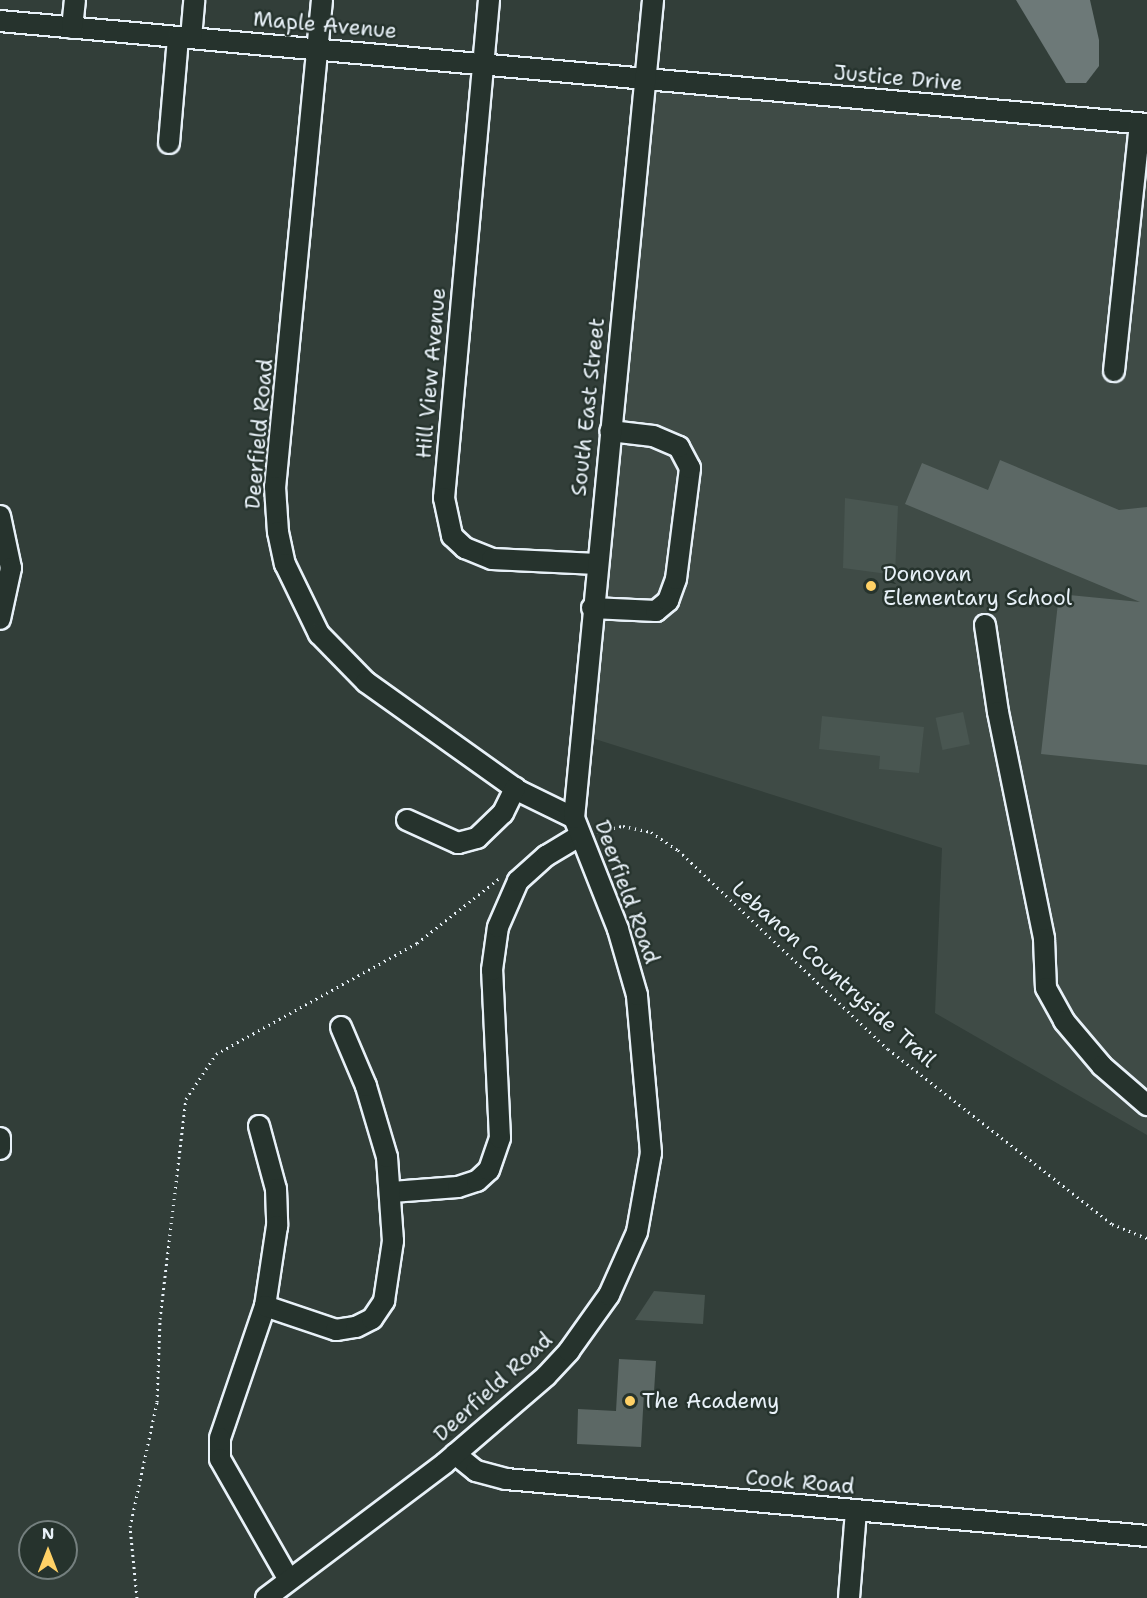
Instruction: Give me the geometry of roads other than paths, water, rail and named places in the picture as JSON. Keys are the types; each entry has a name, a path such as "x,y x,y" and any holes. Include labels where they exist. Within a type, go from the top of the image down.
{"street":[{"path":"72,28 75,0"},
{"path":"169,143 185,38 194,0"},
{"name":"Deerfield Road","path":"266,1598 455,1454 546,1376 591,1324 624,1264 647,1187 651,1119 637,995 618,929 577,827 515,788 392,702 340,659 307,615 285,564 278,532 275,487 322,0"},
{"name":"Hill View Avenue","path":"489,0 444,498 452,536 465,548 492,559 597,564"},
{"name":"South East Street","path":"577,827 592,608 653,0"},
{"name":"Maple Avenue","path":"0,21 645,78"},
{"name":"Justice Drive","path":"645,78 1143,124"},
{"path":"1114,371 1143,124"},
{"path":"592,608 656,611 668,601 676,579 690,468 679,447 653,436 610,431"},
{"path":"0,516 11,568 0,619"},
{"path":"985,625 998,712 1044,939 1046,988 1064,1021 1102,1066 1147,1106"},
{"path":"408,820 458,843 477,838 503,813 515,788"},
{"path":"392,1192 458,1187 477,1181 493,1162 500,1138 493,947 507,899 518,881 577,827"},
{"path":"265,1306 336,1330 356,1327 372,1319 384,1301 390,1272 392,1192 379,1121 341,1027"},
{"path":"259,1125 276,1189 277,1226 265,1306 220,1438 220,1459 289,1580"},
{"path":"0,1138 0,1149"},
{"name":"Cook Road","path":"455,1454 476,1471 506,1479 1147,1536"},
{"path":"849,1598 856,1511"}],"place":[{"name":"Donovan Elementary School","path":"871,586"},
{"name":"The Academy","path":"630,1401"}]}
